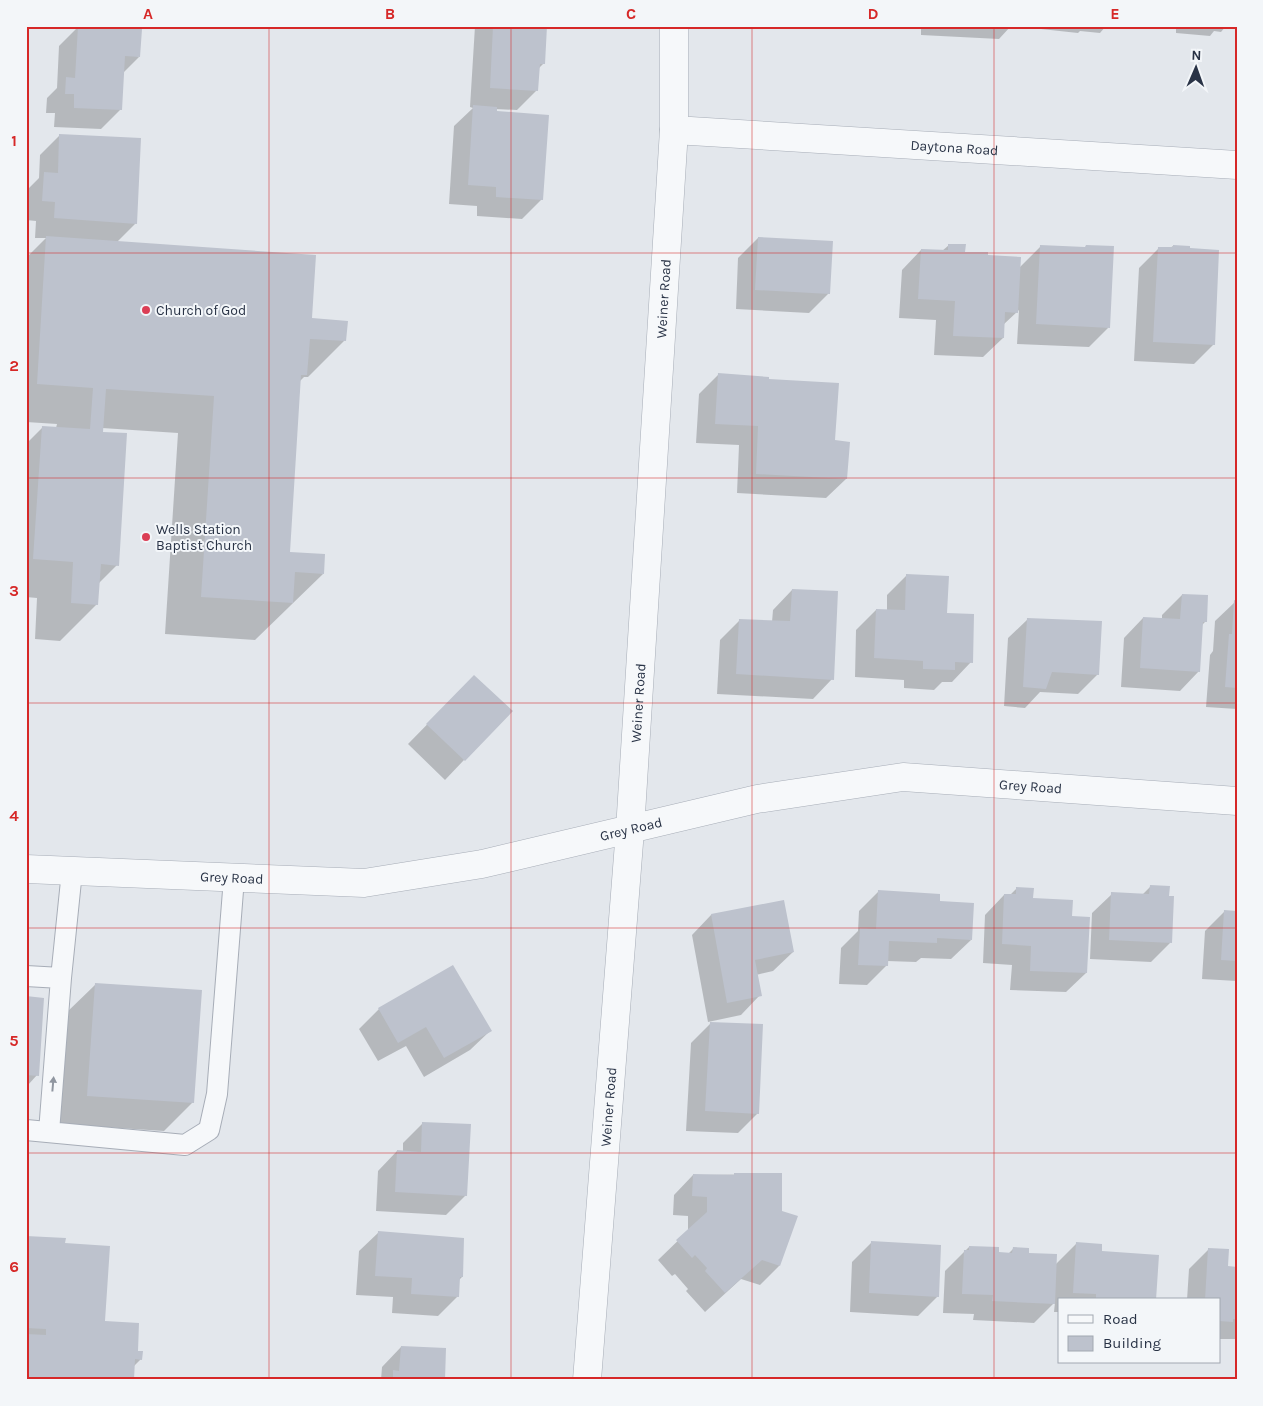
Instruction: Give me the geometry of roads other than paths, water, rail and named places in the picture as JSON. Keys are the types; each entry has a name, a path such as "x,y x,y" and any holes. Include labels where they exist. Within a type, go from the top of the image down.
{"street":[{"name":"Weiner Road","path":"587,1380 630,830 674,130 674,26"},
{"name":"Daytona Road","path":"674,130 1237,165"},
{"name":"Grey Road","path":"26,869 364,883 482,864 757,799 903,777 1237,800"}],"lane":[{"path":"49,1132 72,871"},
{"path":"26,1130 185,1145 209,1130 217,1094 234,878"},
{"path":"26,976 62,978"}],"place":[{"name":"Church of God","path":"146,310"},
{"name":"Wells Station Baptist Church","path":"146,537"}]}
